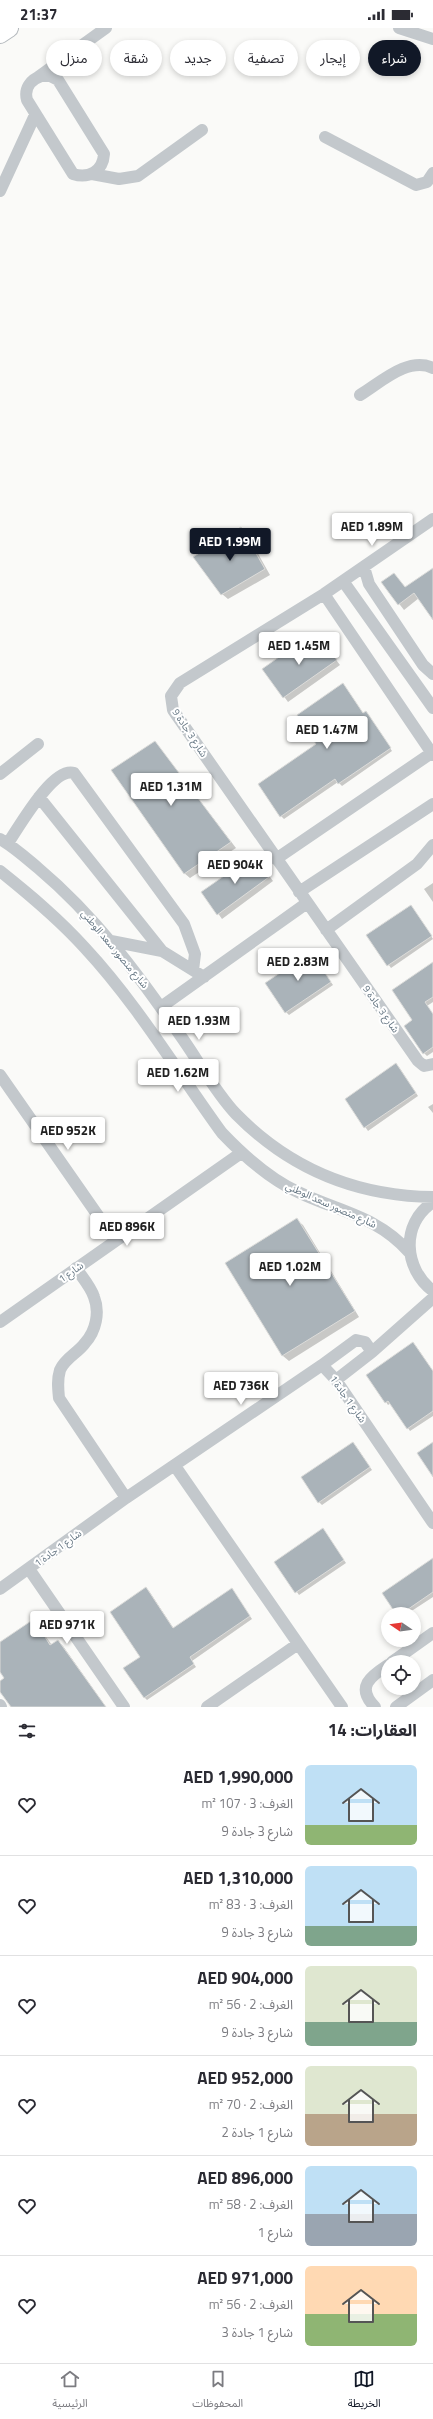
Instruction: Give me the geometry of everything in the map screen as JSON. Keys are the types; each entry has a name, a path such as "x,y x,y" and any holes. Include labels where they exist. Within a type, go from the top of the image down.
{"highway":[{"path":"0,34 9,28"}],"street":[{"path":"106,28 30,83 26,96 35,115 73,174 83,176 92,174 119,179 138,176 202,130"},
{"path":"399,28 433,39"},
{"path":"37,78 50,76 58,80 104,154 102,164 92,174"},
{"path":"0,191 35,115"},
{"path":"326,137 416,185 428,182 433,173"},
{"path":"360,395 402,369 416,365 433,368"},
{"name":"شارع 3 جادة 9","path":"433,519 324,594 180,683 171,696 173,710 418,1061 424,1066 433,1064"},
{"path":"364,567 369,584 423,665 433,674"},
{"path":"343,581 432,706"},
{"path":"276,859 433,753 324,594"},
{"path":"0,774 38,744"},
{"path":"4,841 39,797 61,774 69,771 78,776 184,924 195,954 193,970"},
{"path":"39,797 162,951 177,962 204,977"},
{"path":"299,892 433,804"},
{"name":"شارع منصور سعد الوطني","path":"4,841 53,881 95,921 161,1007 236,1113 282,1152 305,1167 339,1182 377,1193 433,1197"},
{"path":"326,930 417,864 433,845"},
{"name":"شارع منصور سعد الوطني","path":"0,871 41,903 86,948 125,996 222,1133 241,1153 272,1178 297,1192 367,1219 384,1229 409,1252"},
{"path":"161,1007 307,904"},
{"path":"111,942 162,951"},
{"path":"0,1075 115,1240"},
{"name":"شارع 1","path":"0,1322 241,1153"},
{"path":"433,1202 416,1220 410,1235 409,1252 413,1269 423,1284 433,1291"},
{"path":"76,1268 94,1297 97,1314 93,1331 85,1344 71,1355 61,1369 57,1384 59,1398 126,1498"},
{"path":"336,1380 372,1352 433,1298"},
{"path":"322,1365 356,1340 365,1342 372,1352"},
{"name":"شارع 1 جادة 1","path":"0,1589 126,1498 322,1365 336,1380 433,1523"},
{"path":"175,1466 342,1707"},
{"path":"29,1569 124,1707"},
{"path":"402,1655 433,1633"},
{"path":"207,1707 298,1644"},
{"path":"368,1705 366,1689 367,1682 381,1670"},
{"path":"396,1707 433,1680"}],"building":[{"path":"241,527 265,569 221,595 193,557"},
{"path":"433,568 433,620 414,593 398,605 381,582 394,573 405,587"},
{"path":"315,633 337,660 283,698 262,669 286,652 288,655"},
{"path":"343,683 363,713 366,711 391,748 338,784 335,779 280,817 258,784 316,744 297,715"},
{"path":"155,741 231,842 184,874 111,770"},
{"path":"254,855 269,877 217,915 201,892"},
{"path":"411,905 432,936 387,966 366,935"},
{"path":"311,952 331,982 285,1013 265,983"},
{"path":"433,962 433,997 425,1002 433,1014 433,1047 423,1054 404,1026 412,1020 392,990"},
{"path":"396,1063 416,1093 364,1128 345,1099"},
{"path":"297,1218 355,1311 282,1356 225,1263"},
{"path":"413,1342 433,1371 433,1411 407,1429 388,1401 385,1403 366,1375"},
{"path":"353,1442 370,1467 318,1503 301,1477"},
{"path":"433,1442 433,1477 417,1453"},
{"path":"323,1528 344,1560 295,1593 274,1562"},
{"path":"433,1558 433,1592 411,1607 391,1607 382,1593"},
{"path":"146,1587 173,1628 232,1588 250,1616 190,1657 194,1664 144,1698 123,1668 140,1657 110,1612"},
{"path":"34,1619 50,1645 58,1640 106,1707 11,1707 0,1692 0,1681 4,1678 0,1672 0,1642"}]}
